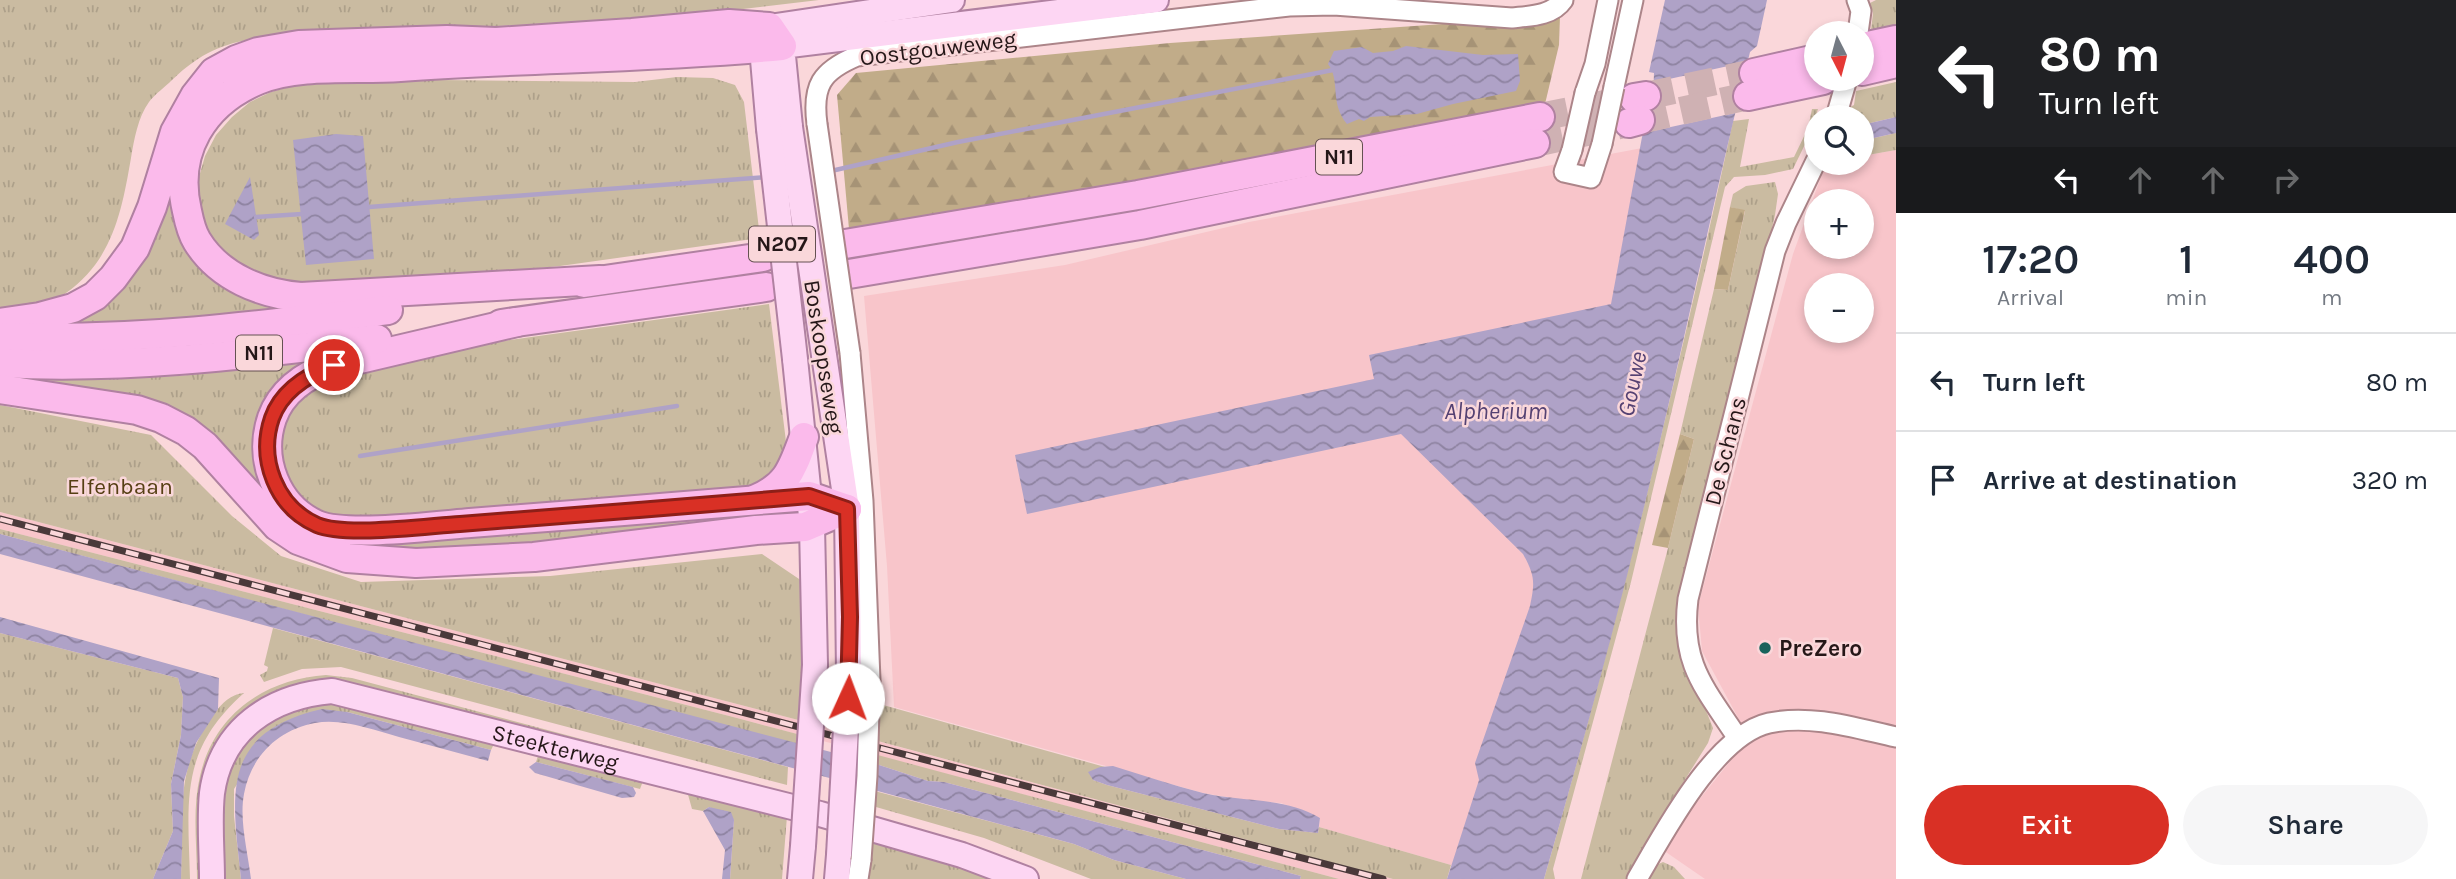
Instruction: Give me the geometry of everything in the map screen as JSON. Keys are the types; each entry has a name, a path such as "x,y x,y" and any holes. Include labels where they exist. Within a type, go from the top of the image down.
{"highway":[{"path":"0,323 40,317 73,308 95,296 113,278 135,248 152,207 175,132 188,108 214,72 236,60 258,52 299,45 447,40 496,42 729,24 771,40"},
{"name":"N11","path":"600,280 301,297 283,296 259,289 234,278 215,262 197,241 184,200 184,173 189,145 209,113 230,93 285,71 398,67 463,61 675,55 771,40"},
{"path":"1874,43 1896,40"},
{"path":"1874,51 1896,63"},
{"path":"1804,64 1751,84 1833,99"},
{"name":"N11","path":"845,244 1538,130 1140,225 849,274"},
{"name":"N11","path":"0,337 99,339 254,327 763,257"},
{"name":"N11","path":"0,363 96,366 177,361 517,322 766,287"},
{"name":"N11","path":"517,322 334,365 314,372 302,380 286,394 274,414 267,435 267,458 272,478 283,498 299,514 318,525 342,530 809,496 847,509"},
{"path":"0,388 136,410 161,418 186,431 205,446 277,526 298,540 347,558 416,563 534,557 812,526 847,509"},
{"name":"N11","path":"752,501 772,493 783,483 792,469 803,437"}],"main road":[{"path":"771,40 952,0"},
{"path":"771,40 1156,0"},
{"name":"Boskoopseweg","path":"771,40 780,128 795,359 812,526 815,665 800,879"},
{"name":"Boskoopseweg","path":"780,128 824,355 847,509 860,677 849,868"},
{"name":"Steekterweg","path":"212,879 212,793 219,768 231,743 251,720 289,698 306,693 332,691 820,814 962,855 1026,879"}],"street":[{"name":"Oostgouweweg","path":"860,677 863,501 850,352 814,102 816,90 827,74 840,63 857,55 1289,6 1334,5 1512,18 1538,15 1558,8 1563,0"},
{"path":"1604,6 1595,64 1564,172 1591,178 1602,144 1633,105 1633,0"},
{"path":"1857,0 1861,21"},
{"name":"De Schans","path":"1737,737 1699,681 1691,664 1685,623 1688,599 1775,251 1809,175"},
{"path":"1637,879 1705,772 1737,737 1768,723 1794,720 1839,724 1896,737"}],"shaded area":[{"name":"Alpherium","path":"1653,146 1621,303 1458,867 1319,827 1320,818 1281,803 1203,793 894,707 887,566 864,296 1065,265 1249,222"},
{"path":"1896,150 1896,879 1705,879 1660,848 1749,738 1702,651 1698,606 1793,254 1804,224 1804,259 1874,259 1874,189 1817,189 1822,175 1874,175 1874,154"},
{"path":"0,512 802,721 1393,879 1339,879 737,718 0,529"}],"green space":[{"path":"0,0 819,0 660,19 288,35 254,39 212,51 186,68 154,96 145,108 135,136 119,215 113,233 95,265 82,280 59,297 43,304 0,313"},
{"path":"1876,0 1896,0 1896,31 1892,25 1874,29 1870,3"},
{"path":"1560,16 1559,45 1545,104 1075,193 849,229 837,95 856,73 1170,43"},
{"path":"371,54 372,63 295,66 265,72 251,77 222,95 200,119 187,148 180,178 182,209 192,239 211,266 238,287 257,295 276,300 316,302 316,308 124,327 76,328 74,313 108,292 135,262 159,209 187,123 202,98 222,78 248,64 277,57"},
{"path":"677,77 713,78 735,85 744,102 760,238 560,266 314,290 235,267 205,231 196,196 205,156 216,135 232,117 250,102 271,92 299,84 344,79 635,82"},
{"path":"1896,82 1896,117 1874,122 1874,105 1854,105 1856,91 1874,91 1874,87"},
{"path":"1749,119 1740,167 1794,157 1804,136 1804,146 1793,169 1765,175 1734,177 1725,187 1631,582 1553,869 1555,879 1544,879 1645,502 1733,121"},
{"path":"1896,133 1896,150 1874,154 1874,138"},
{"path":"1775,182 1778,194 1775,215 1679,640 1686,675 1713,728 1708,743 1664,813 1631,879 1581,879 1694,439 1680,434 1714,289 1728,290 1745,211 1730,207 1733,194 1746,186"},
{"path":"1730,207 1745,210 1728,290 1714,289"},
{"path":"769,304 788,458 759,491 377,522 321,519 286,491 277,419 331,370 460,347"},
{"path":"329,358 268,411 296,519 754,511 755,519 452,558 313,541 211,445 0,375 52,378 179,376"},
{"name":"Elfenbaan","path":"0,405 151,435 232,516 281,556 361,582 550,576 762,554 805,583 802,721 0,512"},
{"path":"1680,434 1694,439 1668,548 1652,545"},
{"path":"0,529 801,735 798,745 0,534"},
{"path":"273,628 788,767 787,785 341,667 302,669 264,682 260,675 267,671 268,667 264,665"},
{"path":"0,633 178,678 183,697 181,735 171,784 173,831 153,879 0,879"},
{"path":"326,675 352,678 649,757 646,763 347,685 239,719 204,879 197,879 198,789 207,754 217,735 230,718 263,692 304,678"},
{"path":"244,693 223,714 208,735 198,757 189,801 190,879 181,879 183,793 192,754 201,734 220,706 231,697"},
{"path":"330,701 495,742 491,750 347,712 274,728 234,789 241,879 224,879 223,809 231,766 241,747 256,730 278,715"},
{"path":"876,703 1105,767 1100,767 1093,780 1107,785 1279,829 1318,833 1319,827 1451,865 1447,879 1393,879 874,740"},
{"path":"539,753 643,781 640,789 536,762"},
{"path":"874,754 1339,879 1300,879 1301,876 944,782 928,781 873,763"},
{"path":"871,790 1074,844 1114,860 1186,879 1091,879 984,838 869,805"},
{"path":"687,791 787,816 782,879 730,879 734,820 709,807 703,811 692,809"},
{"path":"871,842 947,863 992,879 866,879"},
{"path":"1663,862 1674,867 1685,879 1646,879 1654,866"}],"water":[{"name":"Gouwe","path":"1665,0 1767,0 1757,46 1750,52 1632,557 1544,879 1447,879 1479,780 1475,763 1530,606 1533,579 1523,554 1401,434 1027,514 1015,455 1374,379 1369,355 1611,304 1642,137 1653,100 1654,73 1649,72"},
{"path":"1406,46 1483,55 1518,54 1520,81 1516,91 1417,114 1370,117 1347,124 1338,108 1334,77 1328,64 1334,51 1362,47 1373,53 1393,51"},
{"path":"1896,117 1896,133 1874,138 1874,122"},
{"path":"336,134 363,136 374,259 306,265 293,140"},
{"path":"250,177 259,235 254,240 225,224"},
{"path":"0,534 873,763 928,781 944,782 1301,876 1300,879 1186,879 1114,860 1074,844 0,554"},
{"path":"0,617 219,678 218,709 196,743 184,781 181,879 153,879 173,831 171,784 181,735 183,697 178,678 0,633"},
{"path":"322,709 347,712 491,750 488,761 347,723 315,723 289,732 268,747 248,780 243,815 251,879 241,879 235,820 236,794 240,771 249,751 265,734 289,720"},
{"path":"536,762 633,787 636,793 634,797 622,798 535,773 529,767"},
{"path":"1113,766 1203,793 1292,806 1320,818 1318,833 1279,829 1107,785 1093,780 1088,772"},
{"path":"709,807 731,812 734,820 730,879 722,879 725,850 703,811"}],"pier":[{"path":"1751,61 1739,112 1639,134 1650,99 1651,83"}],"waterway":[{"path":"831,171 958,142 1333,70"},
{"path":"369,207 766,177"},
{"path":"256,217 302,214"},
{"path":"360,456 677,406"}],"tunnel":[{"path":"1646,96 1754,73"},
{"path":"1640,120 1748,96"},
{"path":"1540,117 1634,98"},
{"path":"1535,143 1629,123"}],"railway":[{"path":"0,519 1383,879"}],"place":[{"name":"PreZero","path":"1765,648"}],"route":[{"path":"334,365 314,372 286,394 274,414 267,435 267,458 272,478 283,498 299,514 318,525 342,530 412,527 809,496 847,509 850,617 848,698"}]}
